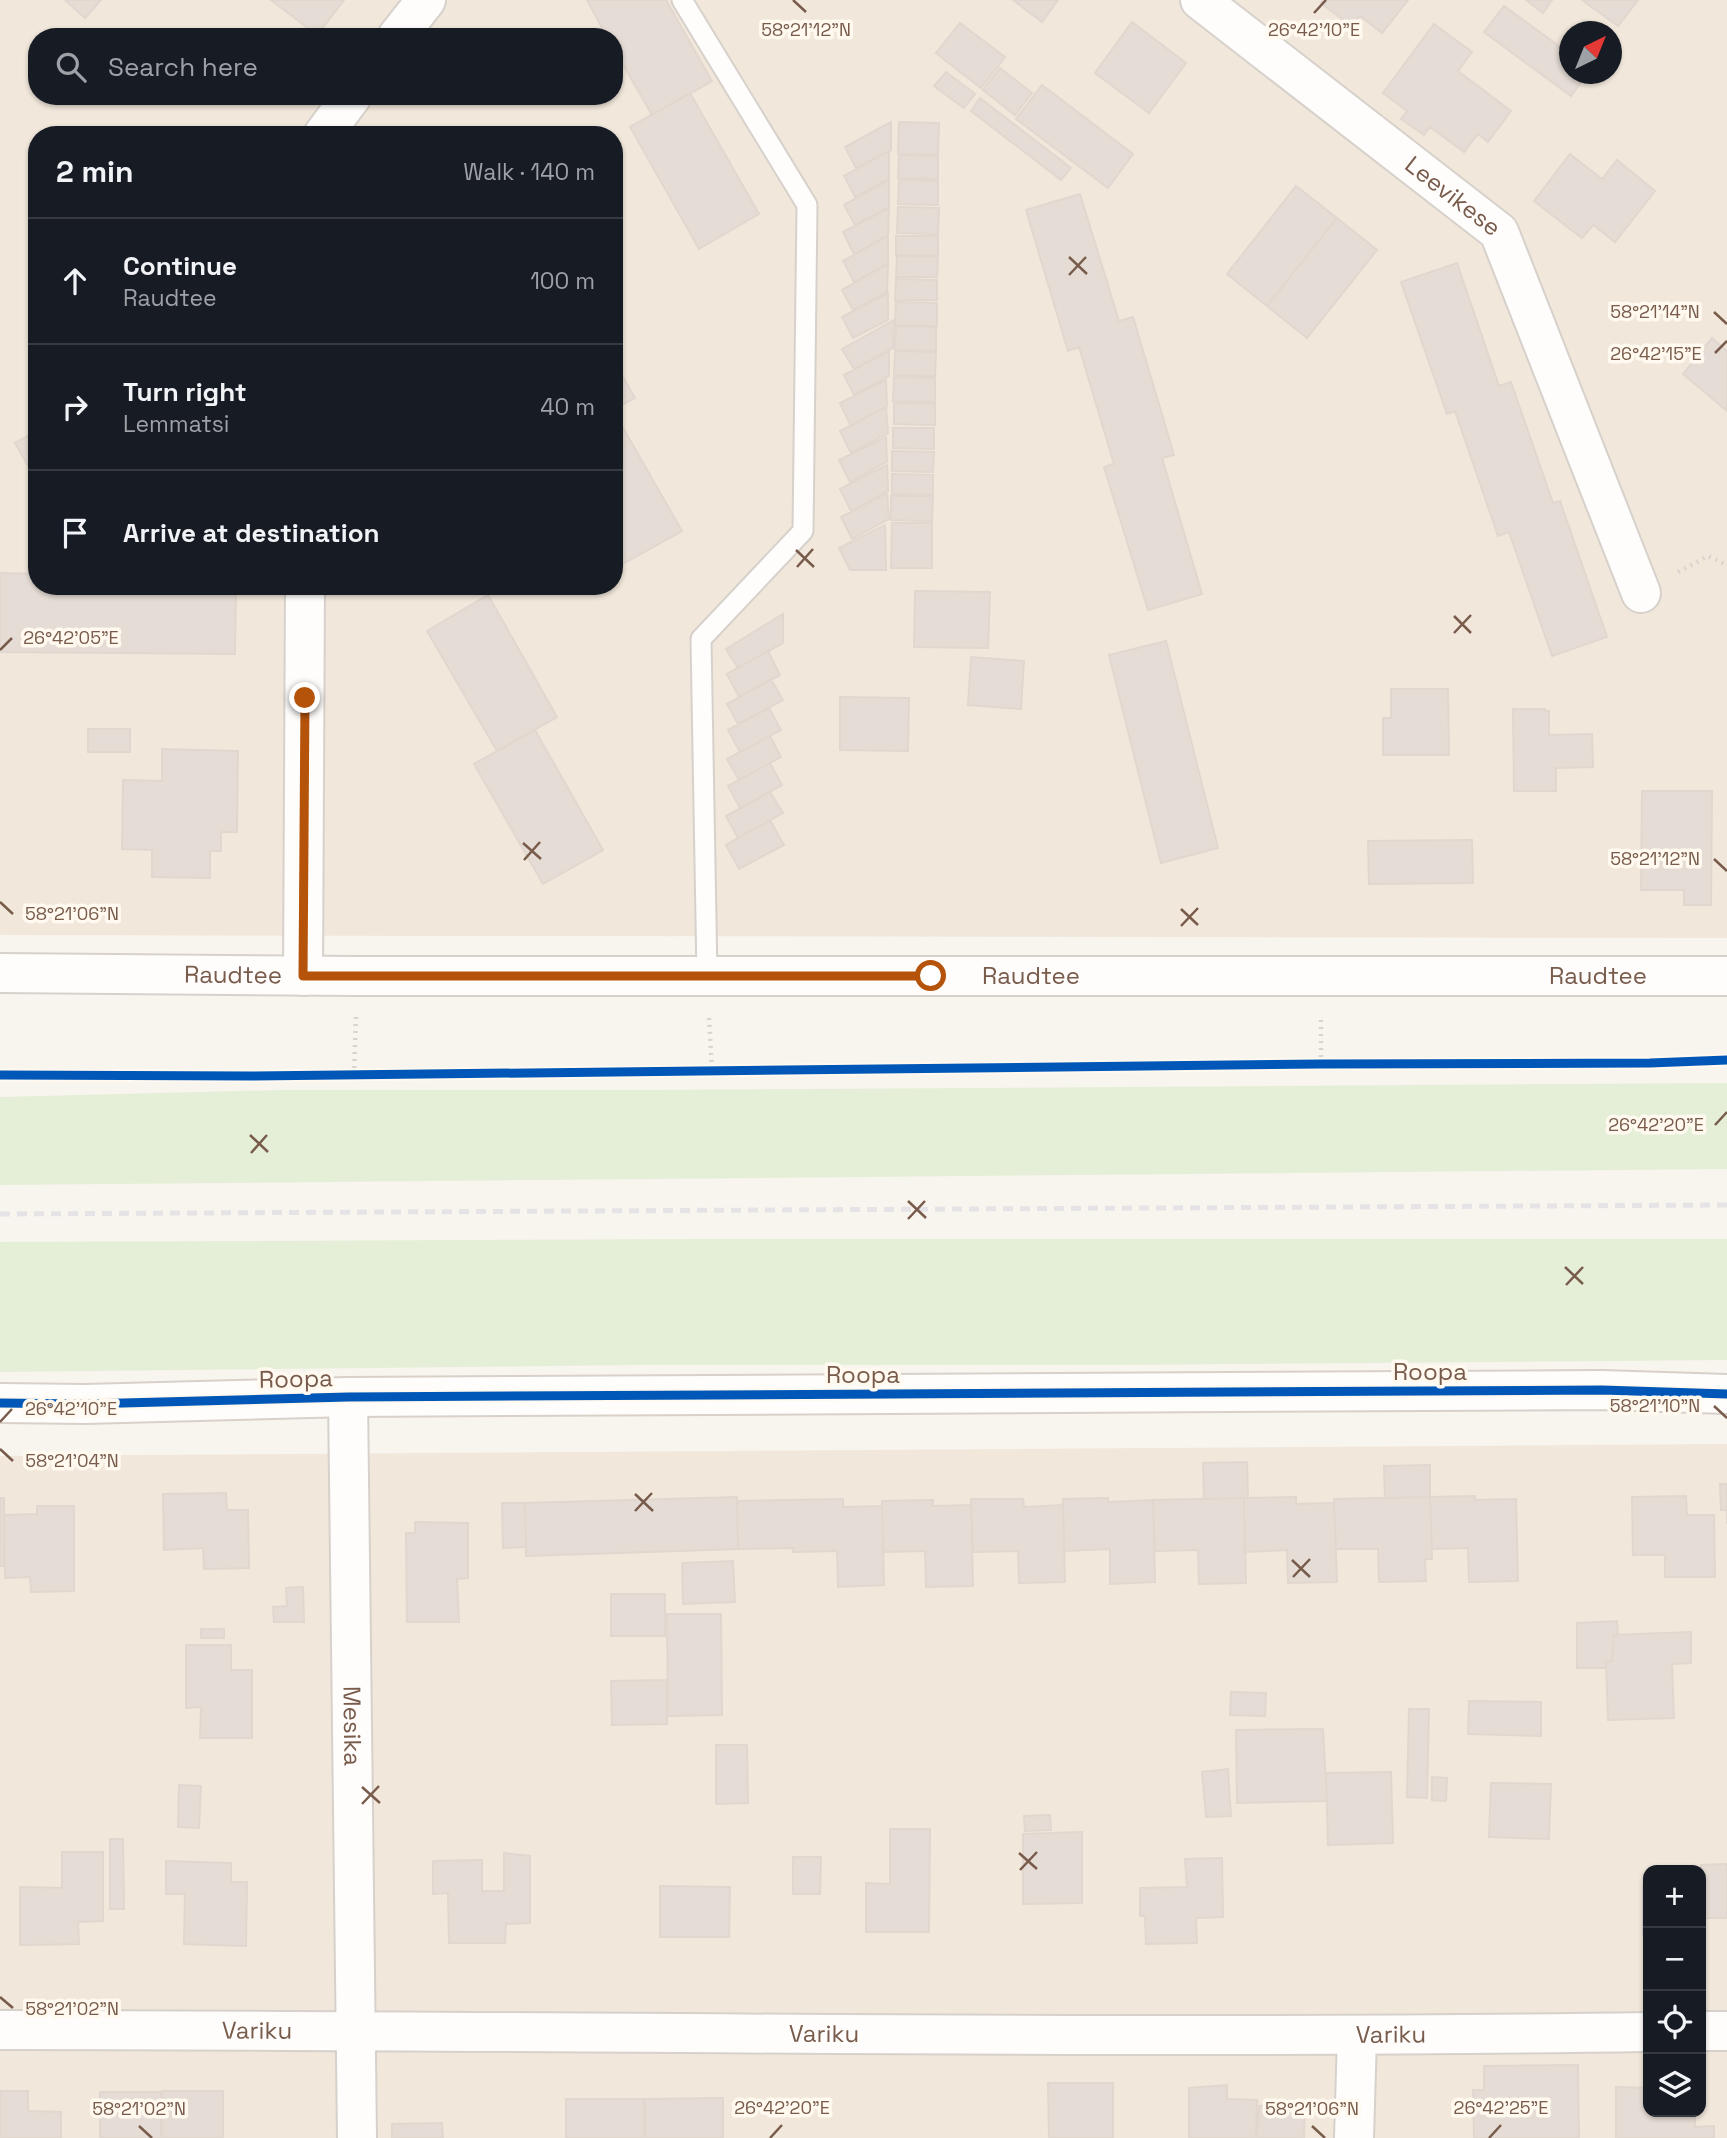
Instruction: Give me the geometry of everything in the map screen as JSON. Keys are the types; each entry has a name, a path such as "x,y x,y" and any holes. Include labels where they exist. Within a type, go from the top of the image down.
{"street":[{"path":"404,28 426,0"},
{"name":"Leevikese","path":"1200,0 1499,232 1641,593"},
{"path":"330,126 345,105"},
{"path":"303,976 305,595"},
{"name":"Raudtee","path":"0,973 303,976 1727,976"},
{"name":"Roopa","path":"0,1403 85,1404 348,1397 1602,1390 1727,1394"},
{"name":"Mesika","path":"348,1397 356,2138"},
{"name":"Variku","path":"0,2030 1357,2036 1643,2032"},
{"path":"1706,2031 1727,2031"},
{"path":"1354,2138 1357,2036"}],"lane":[{"path":"682,0 807,205 803,531 701,639 707,976"}],"path":[{"path":"1641,593 1709,556 1727,565"},
{"path":"355,1075 358,976"},
{"path":"707,976 712,1070"},
{"path":"1311,1064 1334,1064"},
{"path":"698,1070 725,1070"},
{"path":"342,1075 368,1074"}],"shaded area":[{"path":"0,0 1727,0 1727,938 0,935"},
{"path":"1727,1444 1727,2138 0,2138 0,1456"}],"green space":[{"path":"1727,1083 1727,1169 0,1185 0,1097 279,1090"},
{"path":"1727,1239 1727,1360 1122,1365 637,1365 0,1372 0,1242"}],"building":[{"path":"65,0 101,0 85,18"},
{"path":"271,0 344,0 322,28 308,28"},
{"path":"587,0 666,0 712,81 652,115 623,65 623,28 602,28"},
{"path":"1013,0 1058,0 1042,22"},
{"path":"1324,0 1408,0 1382,33 1360,16 1351,26 1321,3"},
{"path":"1526,0 1552,0 1543,13"},
{"path":"1582,0 1638,0 1622,21 1611,21"},
{"path":"1504,6 1559,46 1559,84 1580,84 1571,96 1484,32"},
{"path":"1132,22 1186,63 1149,113 1095,73"},
{"path":"960,23 1005,57 981,88 936,53"},
{"path":"1434,24 1472,52 1458,71 1511,111 1488,142 1478,134 1464,152 1430,127 1424,135 1401,119 1407,111 1383,93"},
{"path":"1000,68 1032,93 1015,115 983,90"},
{"path":"946,72 975,94 964,108 934,86"},
{"path":"1042,85 1133,154 1108,188 1016,119"},
{"path":"690,93 759,214 699,249 630,127"},
{"path":"980,98 1071,168 1061,180 971,111"},
{"path":"891,122 891,150 856,168 845,147"},
{"path":"899,122 939,123 938,155 898,154"},
{"path":"889,151 889,179 855,197 844,176"},
{"path":"1570,154 1602,179 1617,160 1655,191 1615,242 1593,225 1582,238 1534,201"},
{"path":"899,155 938,156 938,179 898,178"},
{"path":"889,180 889,207 855,225 844,205"},
{"path":"899,180 938,181 938,205 898,204"},
{"path":"1296,186 1337,218 1267,306 1227,274"},
{"path":"1080,194 1119,321 1133,317 1174,455 1162,458 1202,594 1148,610 1104,467 1114,464 1079,347 1068,351 1026,210"},
{"path":"898,207 939,208 938,234 897,233"},
{"path":"889,208 888,235 854,254 843,232"},
{"path":"1337,218 1377,250 1307,338 1267,306"},
{"path":"888,236 888,263 854,282 843,261"},
{"path":"896,236 938,236 938,255 896,255"},
{"path":"897,256 938,257 937,277 896,277"},
{"path":"1457,263 1499,386 1511,382 1553,503 1560,501 1607,637 1552,656 1509,532 1498,536 1455,411 1447,414 1401,282"},
{"path":"888,264 887,292 853,310 842,290"},
{"path":"896,279 937,280 937,300 895,300"},
{"path":"888,293 888,320 853,338 842,317"},
{"path":"896,302 937,303 937,326 895,325"},
{"path":"894,320 893,348 854,369 842,349"},
{"path":"896,326 936,327 936,351 895,350"},
{"path":"1712,338 1727,351 1727,411 1683,374"},
{"path":"889,351 889,376 854,395 844,375"},
{"path":"895,351 936,352 935,376 894,375"},
{"path":"623,377 635,398 623,404"},
{"path":"894,377 935,378 935,402 893,401"},
{"path":"886,380 887,406 851,426 840,403"},
{"path":"894,403 935,404 935,425 894,424"},
{"path":"886,407 888,433 851,453 840,431"},
{"path":"623,428 682,531 623,564"},
{"path":"893,428 934,428 934,449 893,448"},
{"path":"28,436 28,466 15,443"},
{"path":"886,437 887,462 850,482 839,460"},
{"path":"892,451 934,452 933,472 892,471"},
{"path":"887,465 888,491 851,511 840,489"},
{"path":"892,474 933,475 933,495 892,494"},
{"path":"887,493 889,519 852,539 841,517"},
{"path":"891,496 933,496 932,521 891,520"},
{"path":"892,523 932,523 932,568 891,568"},
{"path":"885,525 886,570 850,570 839,548"},
{"path":"0,573 28,574 28,595 236,595 235,654 0,652"},
{"path":"915,591 990,592 988,648 914,647"},
{"path":"488,595 557,717 497,751 427,631"},
{"path":"783,614 783,643 738,668 726,649"},
{"path":"1166,641 1218,848 1161,863 1109,655"},
{"path":"768,651 780,675 739,697 727,674"},
{"path":"971,657 1024,661 1021,709 968,705"},
{"path":"771,679 783,700 738,724 727,704"},
{"path":"1391,689 1448,689 1449,755 1383,755 1383,718 1391,718"},
{"path":"840,697 909,698 908,751 840,750"},
{"path":"769,708 781,730 740,752 728,730"},
{"path":"1513,709 1549,711 1549,735 1592,734 1593,767 1556,768 1556,791 1514,791"},
{"path":"88,729 130,729 130,752 88,752"},
{"path":"535,730 603,850 543,884 474,764"},
{"path":"770,736 781,757 739,780 727,759"},
{"path":"162,749 238,751 237,832 221,832 221,851 210,851 210,878 152,877 152,850 122,849 123,780 162,781"},
{"path":"770,763 782,785 740,808 728,786"},
{"path":"1642,791 1712,791 1711,905 1684,905 1684,890 1641,890"},
{"path":"770,792 783,813 738,838 726,816"},
{"path":"770,820 784,845 739,869 726,845"},
{"path":"1472,840 1473,883 1369,884 1368,841"},
{"path":"1247,1462 1248,1498 1204,1499 1203,1463"},
{"path":"1430,1465 1430,1497 1385,1498 1384,1466"},
{"path":"1720,1484 1727,1484 1727,1510 1721,1510"},
{"path":"226,1493 227,1510 248,1510 249,1568 204,1569 203,1548 164,1550 163,1494"},
{"path":"1475,1496 1475,1500 1516,1499 1518,1581 1469,1582 1468,1548 1432,1549 1430,1497"},
{"path":"1686,1496 1687,1515 1714,1515 1715,1577 1665,1577 1665,1555 1633,1555 1632,1497"},
{"path":"737,1497 738,1549 526,1556 525,1503"},
{"path":"1296,1497 1296,1504 1334,1503 1337,1582 1288,1583 1287,1550 1245,1552 1244,1498"},
{"path":"1430,1497 1432,1559 1425,1559 1426,1581 1379,1582 1378,1549 1336,1549 1334,1499"},
{"path":"0,1498 4,1498 4,1566 0,1566"},
{"path":"1108,1498 1108,1502 1153,1500 1155,1582 1110,1584 1110,1549 1064,1551 1063,1499"},
{"path":"1244,1498 1246,1583 1199,1584 1198,1550 1155,1551 1153,1500"},
{"path":"843,1499 843,1507 882,1506 884,1585 838,1587 837,1551 793,1552 793,1548 738,1549 737,1501"},
{"path":"971,1499 1023,1499 1024,1507 1063,1505 1065,1582 1019,1583 1018,1551 973,1552"},
{"path":"933,1500 933,1506 971,1505 973,1586 926,1587 925,1551 883,1552 882,1501"},
{"path":"502,1503 525,1503 526,1547 503,1548"},
{"path":"37,1506 74,1506 74,1591 31,1592 30,1577 5,1578 4,1515 37,1514"},
{"path":"415,1522 468,1523 468,1578 457,1579 459,1622 407,1622 406,1533 415,1533"},
{"path":"733,1561 735,1602 683,1604 682,1563"},
{"path":"303,1587 304,1622 274,1622 273,1607 287,1606 286,1588"},
{"path":"611,1594 665,1594 665,1636 611,1636"},
{"path":"667,1614 721,1614 722,1715 668,1716"},
{"path":"1617,1621 1618,1635 1614,1635 1612,1661 1606,1662 1606,1668 1577,1668 1577,1623"},
{"path":"201,1629 224,1629 224,1638 201,1638"},
{"path":"1691,1632 1691,1663 1672,1664 1674,1718 1608,1720 1606,1662 1612,1661 1614,1635"},
{"path":"186,1645 231,1645 231,1670 252,1670 252,1738 200,1738 201,1707 186,1708"},
{"path":"667,1680 667,1724 612,1725 611,1681"},
{"path":"1231,1692 1266,1693 1265,1716 1230,1715"},
{"path":"1469,1701 1541,1702 1541,1736 1468,1734"},
{"path":"1409,1709 1429,1709 1427,1798 1407,1797"},
{"path":"1323,1729 1327,1801 1237,1803 1236,1730"},
{"path":"716,1745 747,1745 748,1803 716,1804"},
{"path":"1228,1769 1231,1816 1206,1817 1202,1772"},
{"path":"1391,1772 1393,1843 1328,1845 1326,1773"},
{"path":"1432,1777 1447,1778 1446,1801 1432,1800"},
{"path":"1491,1783 1551,1784 1549,1839 1489,1837"},
{"path":"179,1785 201,1786 199,1828 178,1827"},
{"path":"1050,1815 1051,1830 1025,1831 1024,1816"},
{"path":"890,1829 930,1829 929,1932 866,1932 866,1883 890,1884"},
{"path":"1082,1832 1082,1903 1023,1904 1023,1834"},
{"path":"110,1839 123,1839 124,1909 110,1909"},
{"path":"62,1852 103,1852 103,1921 78,1922 79,1944 20,1945 20,1887 62,1888"},
{"path":"504,1853 530,1856 530,1923 506,1924 505,1943 449,1943 448,1893 433,1894 433,1861 482,1860 482,1891 504,1891"},
{"path":"793,1857 821,1857 820,1894 793,1894"},
{"path":"1222,1858 1223,1917 1196,1918 1197,1943 1146,1944 1145,1916 1140,1916 1140,1888 1187,1887 1185,1859"},
{"path":"166,1861 231,1863 231,1882 247,1882 246,1946 184,1944 185,1894 166,1894"},
{"path":"1727,1864 1727,1918 1706,1918 1706,1865 1701,1865"},
{"path":"660,1886 730,1887 729,1937 660,1937"},
{"path":"1578,2065 1579,2138 1474,2138 1473,2090 1484,2090 1484,2066"},
{"path":"1048,2083 1113,2083 1113,2138 1049,2138"},
{"path":"1227,2085 1227,2099 1257,2100 1256,2138 1189,2138 1189,2088"},
{"path":"1616,2087 1643,2088 1643,2117 1695,2117 1695,2127 1714,2126 1714,2138 1616,2138"},
{"path":"0,2091 28,2091 28,2111 61,2112 61,2138 0,2138"},
{"path":"162,2091 223,2091 223,2138 162,2138"},
{"path":"100,2092 161,2092 161,2138 100,2138"},
{"path":"723,2098 723,2138 645,2138 645,2099"},
{"path":"566,2099 644,2099 644,2138 566,2138"},
{"path":"1305,2102 1304,2138 1257,2138 1259,2106"},
{"path":"442,2123 443,2138 392,2138 392,2124"}],"railway":[{"path":"0,1214 1727,1205"}],"cycle path":[{"path":"0,1075 252,1076 1650,1063 1727,1060"},
{"path":"0,1403 85,1404 348,1397 1602,1390 1727,1394"}],"route":[{"path":"305,698 303,976 931,976"}]}
